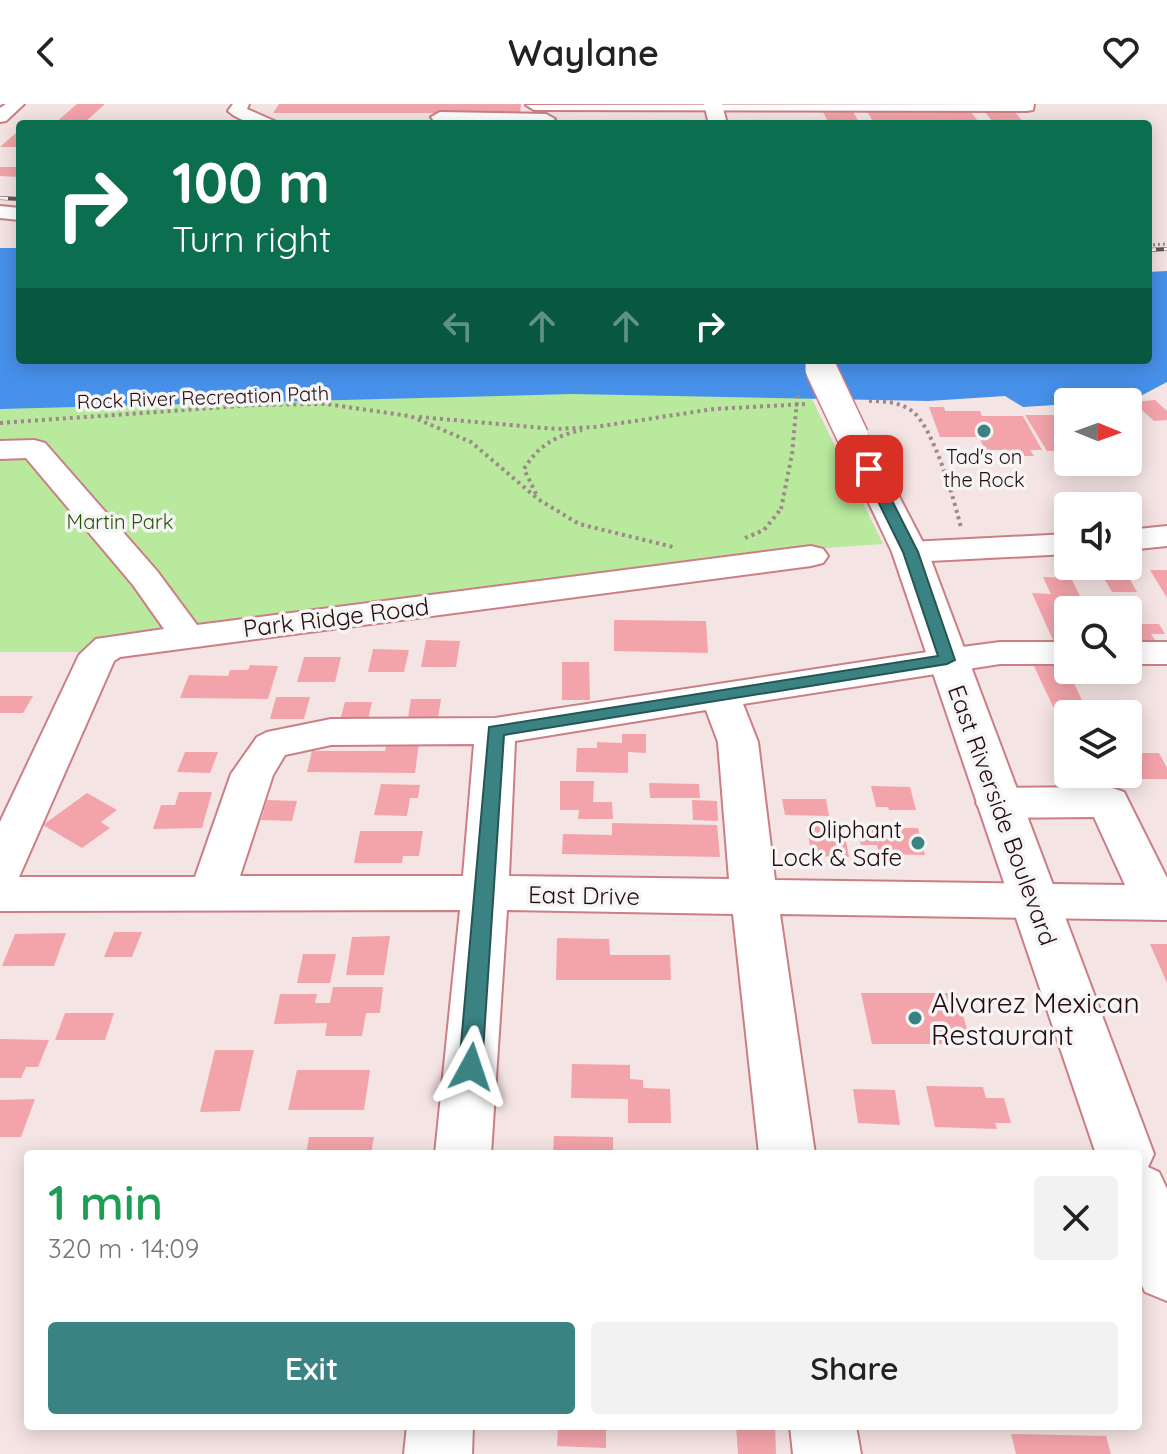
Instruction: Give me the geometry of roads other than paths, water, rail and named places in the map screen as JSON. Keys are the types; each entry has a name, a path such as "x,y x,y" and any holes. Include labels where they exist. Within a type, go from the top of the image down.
{"main road":[{"name":"East Riverside Boulevard","path":"819,364 910,552 997,803 1124,1150"},
{"path":"1142,1202 1167,1271"}],"street":[{"path":"0,117 16,104"},
{"path":"241,104 237,111 261,120"},
{"path":"440,117 713,104 1027,106"},
{"path":"0,450 34,449 145,578 187,636"},
{"path":"1142,539 1167,536"},
{"path":"910,552 1054,545"},
{"name":"Park Ridge Road","path":"0,870 98,655 123,643 811,556"},
{"path":"212,893 252,774 271,746 301,736 331,732 495,731 947,660 1000,653 1054,653"},
{"path":"1142,653 1167,653"},
{"path":"720,696 738,742 754,897 786,1150"},
{"path":"463,1150 495,731"},
{"path":"997,803 1109,802 1157,884"},
{"name":"East Drive","path":"0,894 485,893 1033,901 1157,884"},
{"path":"438,1454 440,1430"},
{"path":"824,1430 827,1454"}],"water":[{"path":"0,248 16,248 16,364 1152,364 1152,272 1167,271 1167,382 1142,395 1142,388 1054,388 1054,405 1023,407 1005,396 928,401 573,394 0,409"}],"railway":[{"path":"0,198 16,199"},
{"path":"1152,250 1167,249"}],"place":[{"name":"Tad's on the Rock","path":"984,431"},
{"name":"Oliphant Lock & Safe","path":"918,843"},
{"name":"Alvarez Mexican Restaurant","path":"915,1018"}],"park label":[{"name":"Martin Park","path":"120,521"}]}
